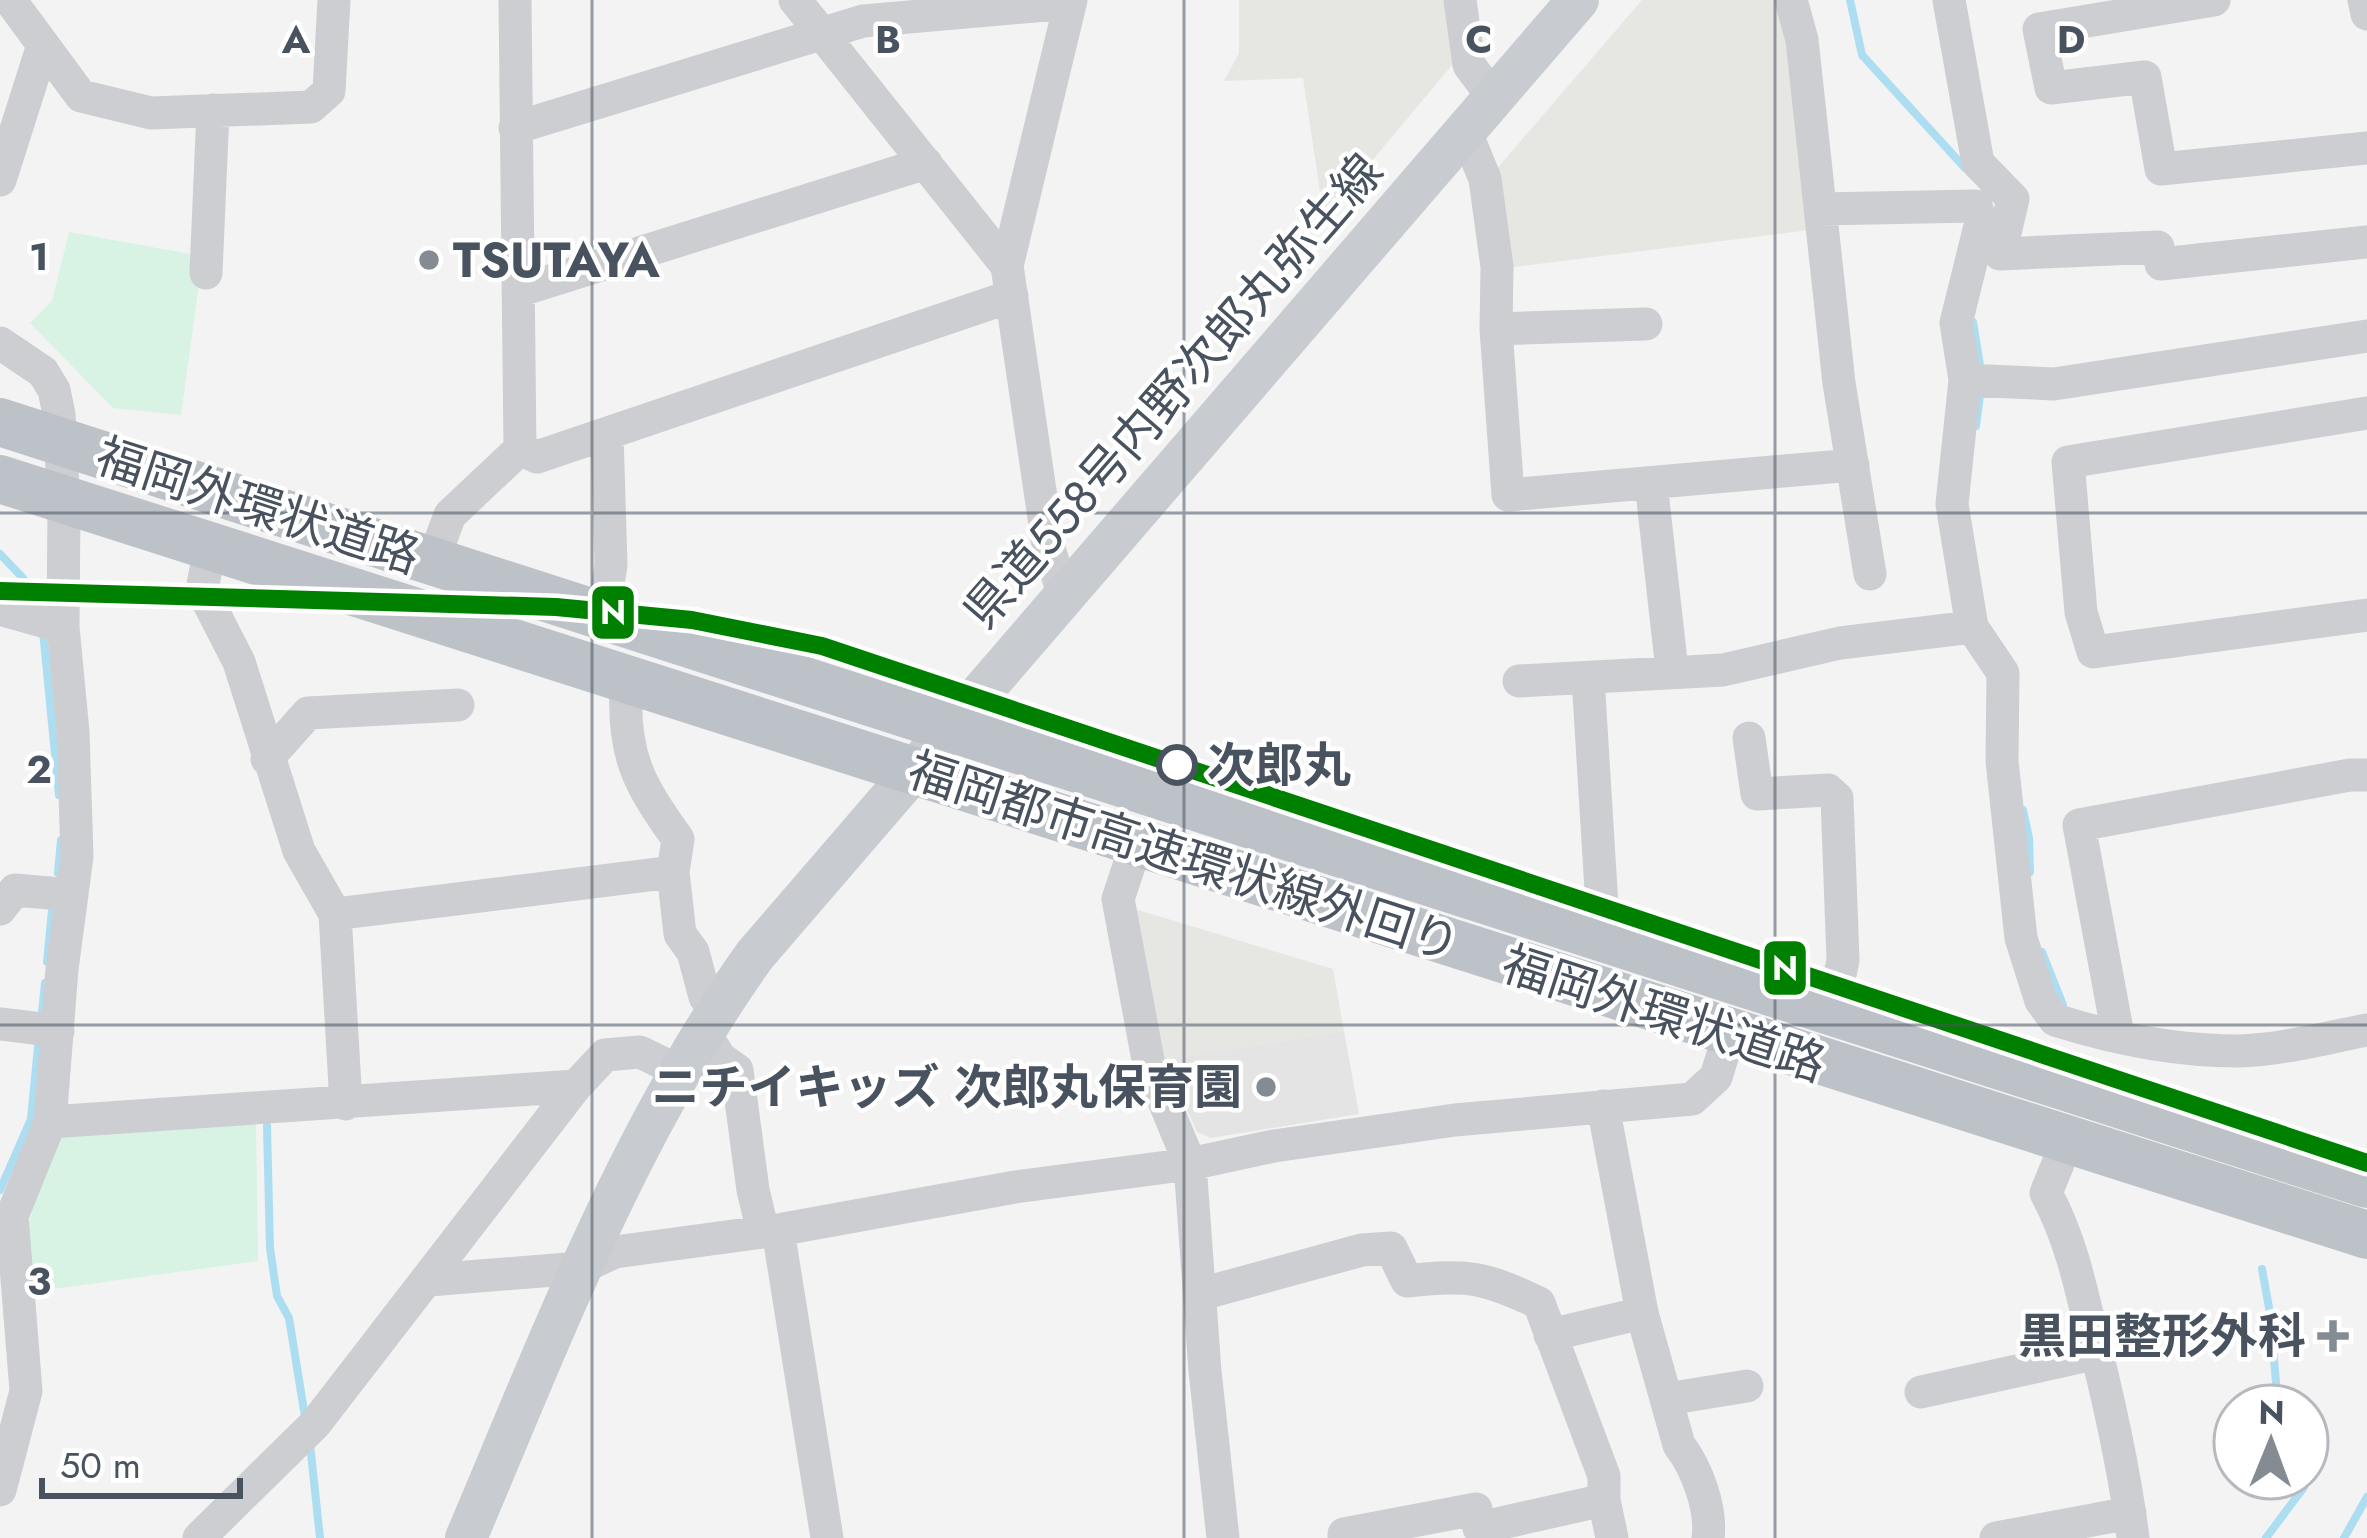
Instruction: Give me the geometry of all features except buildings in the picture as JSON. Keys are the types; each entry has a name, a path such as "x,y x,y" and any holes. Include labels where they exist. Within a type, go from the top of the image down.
{"highway":[{"name":"福岡外環状道路","path":"0,422 2367,1186"},
{"path":"0,438 42,462 64,506"},
{"path":"0,438 2367,1186"},
{"path":"62,442 75,473 96,498 179,527 209,553"},
{"name":"福岡外環状道路","path":"0,483 906,779 1136,845 2367,1238"},
{"name":"福岡都市高速環状線外回り","path":"0,483 2367,1238"},
{"path":"659,636 704,665 879,721 905,740 906,779"},
{"path":"951,729 960,751 986,767 1097,801 1136,845"}],"main road":[{"name":"県道558号内野次郎丸弥生線","path":"466,1538 580,1268 639,1145 710,1019 755,955 1578,0"}],"street":[{"path":"22,6 43,45 81,96 151,113 311,107 329,91 334,0"},
{"path":"432,563 449,515 520,449 514,0"},
{"path":"795,0 926,163 1010,281"},
{"path":"1460,0 1469,65 1493,97"},
{"path":"1791,0 1802,40 1839,383 1870,574"},
{"path":"1949,0 1978,163 2013,199 2000,254 2158,247 2161,264 2367,242"},
{"path":"2214,0 2039,29 2051,88 2145,77 2162,169 2367,148"},
{"path":"2364,0 2367,14"},
{"path":"515,128 863,21 1071,2 1010,281 1048,545 1064,597"},
{"path":"0,180 43,45"},
{"path":"206,274 213,110"},
{"path":"1465,130 1485,179 1497,267 1496,329 1508,495 1853,465"},
{"path":"518,291 926,163"},
{"path":"1820,208 1976,206 1982,221 1956,322 1978,380 1952,504 1972,627 2003,673 2002,761 2021,938 2041,1000 2055,1020 2186,1048 2240,1051 2367,1030"},
{"path":"520,449 537,457 607,434 1010,281"},
{"path":"1496,329 1646,324"},
{"path":"1978,380 2054,384 2367,337"},
{"path":"0,343 28,359 54,389 62,442 63,627 77,856 56,895 28,1028 50,1122"},
{"path":"2367,413 2068,462 2081,612 2093,652 2367,615"},
{"path":"603,616 611,565 607,434"},
{"path":"1651,483 1672,670"},
{"path":"209,553 202,590 238,662 299,850 334,914 346,1104"},
{"path":"11,613 63,627"},
{"path":"1519,681 1724,670 1840,643 1972,627"},
{"path":"1588,678 1602,905 1593,936"},
{"path":"626,688 625,722 642,790 678,838 673,872 680,934 693,952 720,1058 737,1070 753,1190 770,1231 827,1538"},
{"path":"267,759 308,712 458,705"},
{"path":"1749,738 1757,794 1828,790 1837,798 1843,961 1832,1013"},
{"path":"2117,1035 2079,825 2350,775 2367,776"},
{"path":"1136,845 1118,899 1149,1065 1190,1164 1223,1538"},
{"path":"334,914 673,872"},
{"path":"0,909 15,890 56,895"},
{"path":"2038,1078 2077,1027"},
{"path":"430,1280 580,1268 615,1252 1432,1123 1692,1099 1715,1077 1729,1035"},
{"path":"199,1538 308,1431 605,1055 640,1052 681,1072"},
{"path":"0,1490 26,1391 12,1170 50,1122 576,1086"},
{"path":"1603,1106 1642,1313 1679,1445 1691,1460 1710,1524 1708,1538"},
{"path":"1996,1538 2131,1526 2123,1463 2098,1353 2066,1231 2046,1193 2066,1144"},
{"path":"1198,1291 1212,1292 1361,1250 1391,1248 1407,1281 1452,1276 1490,1280 1539,1303 1604,1476 1612,1538"},
{"path":"1550,1335 1642,1313"},
{"path":"1922,1392 2098,1353"},
{"path":"1667,1399 1747,1386"},
{"path":"1344,1538 1344,1534 1476,1509 1479,1528 1604,1500"}],"shaded area":[{"path":"1239,0 1444,0 1453,64 1324,218 1303,78 1224,81 1239,53"},
{"path":"1642,0 1785,0 1809,230 1506,268 1494,172"},
{"path":"1135,909 1333,969 1344,1031 1165,1060"},
{"name":"ニチイキッズ 次郎丸保育園","path":"1344,1031 1359,1114 1211,1138 1197,1132 1165,1060"}],"green space":[{"path":"69,232 190,254 199,284 181,415 113,408 30,323 52,301"},
{"path":"256,1123 258,1261 31,1292 29,1221 55,1132"}],"waterway":[{"path":"1850,0 1862,55 1965,168"},
{"path":"1973,322 1981,372"},
{"path":"1976,426 1981,387"},
{"path":"0,554 23,578 41,610"},
{"path":"43,631 59,795"},
{"path":"2023,810 2030,872"},
{"path":"58,873 61,840"},
{"path":"47,962 53,900"},
{"path":"2042,952 2063,1005"},
{"path":"41,1022 45,983"},
{"path":"0,1190 31,1119 39,1037"},
{"path":"267,1126 270,1248 277,1296 289,1318 305,1417"},
{"path":"2262,1269 2276,1382"},
{"path":"310,1444 320,1538"},
{"path":"2344,1538 2367,1497"},
{"path":"2266,1538 2293,1502"}],"transit line":[{"name":"N","path":"0,591 556,607 692,620 822,646 2367,1163"}],"place":[{"name":"TSUTAYA","path":"429,260"},
{"name":"次郎丸","path":"1177,765"},
{"name":"ニチイキッズ 次郎丸保育園","path":"1266,1087"},
{"name":"黒田整形外科","path":"2333,1336"}]}
